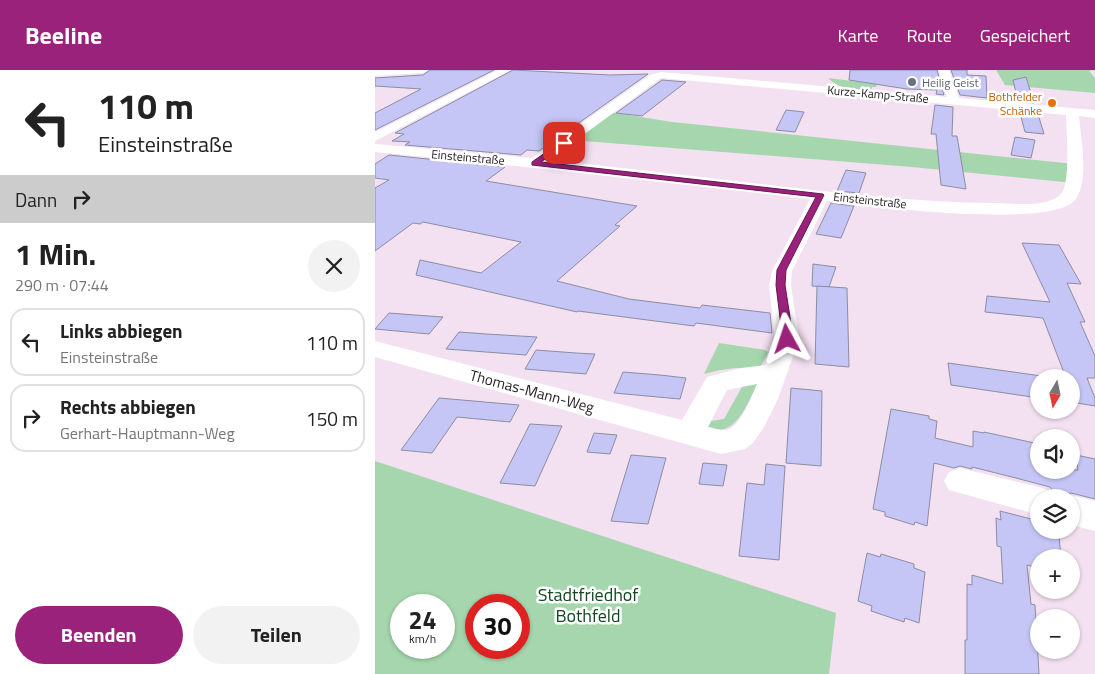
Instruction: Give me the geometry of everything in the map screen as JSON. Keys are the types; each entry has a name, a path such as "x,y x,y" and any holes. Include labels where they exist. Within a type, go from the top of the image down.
{"street":[{"path":"375,73 423,70"},
{"path":"375,137 506,70"},
{"path":"944,70 954,101"},
{"path":"535,163 661,73"},
{"name":"Kurze-Kamp-Straße","path":"661,73 825,90 1095,114"},
{"path":"818,77 826,86 825,90"},
{"name":"Einsteinstraße","path":"375,148 535,163 888,203 997,210 1027,209 1055,205 1067,199 1073,190 1075,166 1072,112"},
{"name":"Thomas-Mann-Weg","path":"375,349 689,434 721,442 735,441 747,433 769,388 787,339 780,285 782,270 821,195"},
{"path":"689,434 717,384 741,377 775,373"},
{"path":"960,481 1030,500"},
{"path":"1080,512 1095,516"}],"green space":[{"path":"996,70 1095,70 1089,71 1095,78 1095,93 1005,85"},
{"path":"828,78 877,84 876,87 872,87 872,91 854,89 838,85"},
{"path":"610,112 672,122 1074,164 1074,183 912,167 571,140"},
{"path":"719,343 768,352 760,368 732,368 704,374"},
{"path":"754,379 757,385 739,418 725,429 717,430 707,427 711,421 724,419 742,387"},
{"name":"Stadtfriedhof Bothfeld","path":"375,461 836,613 829,674 375,674"}],"building":[{"path":"430,70 494,70 375,130 375,113 421,89 375,86 375,78 423,75"},
{"path":"513,70 610,75 648,74 539,151 527,150 521,155 405,145 410,142 392,141 404,134 395,133"},
{"path":"850,70 937,70 944,95 936,94 937,90 907,89 849,80"},
{"path":"951,70 967,70 967,75 986,76 987,98 960,95"},
{"path":"1026,77 1034,103 1018,101 1013,80"},
{"path":"662,80 686,82 642,116 616,113"},
{"path":"935,105 953,107 952,136 957,136 966,189 941,185 936,134 931,134"},
{"path":"786,110 804,112 795,132 776,130"},
{"path":"1020,113 1038,114 1044,134 1025,132"},
{"path":"1015,137 1035,140 1031,158 1011,155"},
{"path":"389,155 505,167 486,181 637,206 615,225 620,226 557,281 629,299 700,308 702,305 770,313 772,333 696,323 694,326 577,312 416,275 420,260 481,273 521,242 423,222 420,224 413,223 375,251 375,188 389,180 375,178 375,164"},
{"path":"846,170 866,173 859,193 837,191"},
{"path":"831,203 854,206 841,238 816,234"},
{"path":"1022,243 1059,245 1081,284 1067,283 1085,322 1080,322 1095,356 1095,378 1087,378 1095,398 1095,406 1080,404 1080,369 1063,369 1043,318 985,312 987,296 1050,302"},
{"path":"813,264 836,267 829,287 812,286"},
{"path":"817,286 847,288 849,367 815,364"},
{"path":"389,313 443,317 429,334 375,329"},
{"path":"459,332 537,337 526,355 446,349"},
{"path":"536,350 595,354 586,374 525,369"},
{"path":"948,363 1030,374 1030,397 951,385"},
{"path":"623,372 686,378 680,399 614,393"},
{"path":"791,388 822,391 821,466 786,463"},
{"path":"439,398 519,405 510,422 457,417 432,453 401,450"},
{"path":"891,409 929,416 929,419 937,421 935,438 973,447 973,431 1030,442 1030,479 1080,479 1080,456 1095,459 1095,499 1080,495 1080,489 1051,489 1050,487 972,467 972,469 960,466 954,468 934,463 927,526 915,522 914,525 885,516 885,512 873,509"},
{"path":"530,424 562,426 535,486 500,483"},
{"path":"594,433 617,435 610,454 587,452"},
{"path":"631,455 666,458 648,524 611,521"},
{"path":"703,463 727,465 723,486 699,484"},
{"path":"766,464 785,466 779,560 739,556 747,483 764,485"},
{"path":"1000,511 1030,519 1030,539 1059,539 1060,549 1030,549 1030,566 1027,565 1030,599 1031,604 1035,605 1035,609 1030,609 1030,659 1038,659 1039,674 965,674 967,584 972,585 972,575 1003,584 1001,547 997,546 996,518 1001,520"},
{"path":"867,553 880,557 881,554 914,564 914,568 925,572 919,623 905,618 904,622 871,611 872,606 858,601"}],"place":[{"name":"Heilig Geist","path":"912,82"},
{"name":"Bothfelder Schänke","path":"1052,103"}],"route":[{"path":"564,143 535,163 821,195 782,270 780,285 787,339"}]}
